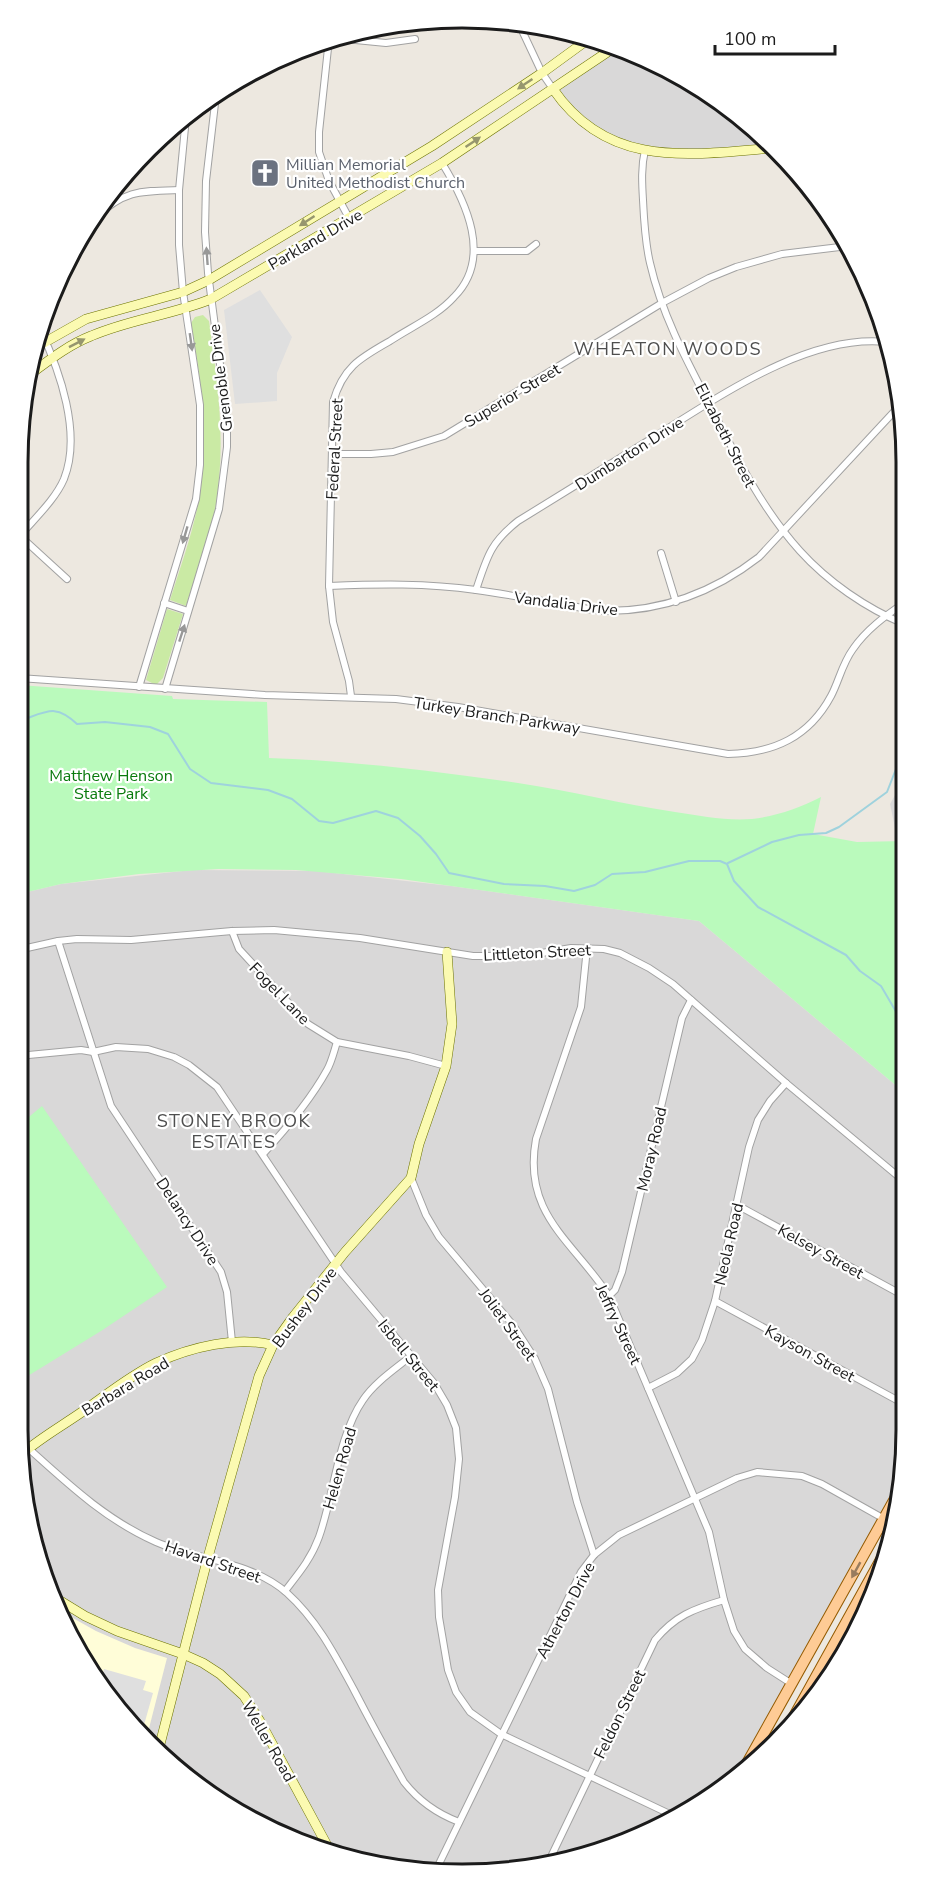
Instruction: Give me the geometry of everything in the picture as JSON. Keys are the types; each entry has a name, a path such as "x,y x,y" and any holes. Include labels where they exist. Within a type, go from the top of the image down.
{"main road":[{"path":"753,1753 889,1510"},
{"path":"817,1680 866,1588"}],"street":[{"path":"523,33 542,73 564,104 586,126 611,140 645,150 666,153 762,149"},
{"path":"361,41 386,43 415,39"},
{"name":"Parkland Drive","path":"46,340 86,319 183,292 209,280 432,146 581,45"},
{"path":"328,50 319,152 338,201 349,218"},
{"name":"Parkland Drive","path":"39,367 69,346 91,336 120,325 186,310 211,299 442,163 606,53"},
{"name":"Grenoble Drive","path":"165,689 219,509 227,447 227,417 211,299 205,232 206,181 215,106"},
{"name":"Grenoble Drive","path":"139,687 196,499 200,465 200,405 183,292 179,245 179,190 185,129"},
{"name":"Elizabeth Street","path":"645,150 642,165 644,230 650,264 662,303 673,332 749,482 783,531 825,575 856,598 896,621"},
{"name":"Federal Street","path":"351,696 333,622 329,586 333,402 343,376 357,361 439,310 454,298 469,275 474,251 472,227 459,189 442,163"},
{"path":"117,200 142,191 179,190"},
{"path":"474,251 527,251 536,244"},
{"name":"Superior Street","path":"332,454 393,452 444,436 662,303 709,278 736,267 782,254 839,247"},
{"path":"28,526 56,493 63,480 69,462 72,439 67,403 46,340"},
{"name":"Dumbarton Drive","path":"476,590 493,545 518,520 756,376 820,350 848,342 879,341"},
{"name":"Vandalia Drive","path":"329,586 394,583 430,585 476,590 604,611 637,610 676,602 735,575 759,557 894,412"},
{"path":"28,544 67,579"},
{"path":"661,553 676,602"},
{"path":"164,603 189,611"},
{"name":"Turkey Branch Parkway","path":"28,679 280,696 351,696 396,699 458,707 728,754 749,754 768,750 787,742 803,731 831,696 851,651 864,634 896,608"},
{"name":"Littleton Street","path":"28,948 58,940 131,940 232,931 323,933 473,956 505,957 571,948 604,949 620,953 650,968 673,984 786,1083 896,1175"},
{"name":"Fogel Lane","path":"232,931 239,949 308,1024 337,1042 409,1056 446,1066"},
{"name":"Delancy Drive","path":"58,940 111,1106 221,1272 227,1292 231,1342"},
{"name":"Jeffry Street","path":"587,948 581,1007 536,1139 534,1153 536,1190 544,1211 557,1230 594,1273 609,1296 712,1541 724,1600 734,1631 745,1649 767,1668 792,1684"},
{"name":"Bushey Drive","path":"161,1742 251,1401 273,1345 337,1263 411,1178 419,1144 446,1066 452,1024 447,952"},
{"name":"Moray Road","path":"609,1296 615,1290 622,1272 682,1018 691,1000"},
{"path":"263,1154 281,1134 329,1067 337,1042"},
{"name":"Isbell Street","path":"28,1055 81,1050 93,1052 116,1047 148,1049 174,1057 189,1065 217,1087 341,1272 434,1383 447,1405 456,1428 459,1459 455,1497 438,1590 439,1617 448,1670 456,1692 470,1712 501,1734 667,1813"},
{"name":"Neola Road","path":"648,1388 677,1373 692,1359 702,1341 715,1301 749,1147 758,1120 770,1101 786,1083"},
{"name":"Joliet Street","path":"411,1178 426,1215 439,1237 513,1325 535,1359 548,1389 577,1502 594,1555"},
{"name":"Kelsey Street","path":"737,1205 896,1292"},
{"name":"Kayson Street","path":"715,1301 896,1400"},
{"name":"Barbara Road","path":"28,1444 156,1363 193,1349 231,1342 258,1342 273,1345"},
{"name":"Helen Road","path":"285,1591 302,1571 320,1536 347,1434 358,1408 373,1389 411,1356"},
{"name":"Havard Street","path":"29,1453 88,1502 120,1524 158,1543 250,1571 285,1591 303,1609 324,1636 404,1782 423,1801 459,1822"},
{"name":"Atherton Drive","path":"439,1864 581,1572 594,1555 619,1536 737,1478 757,1472 802,1476 822,1484 887,1521"},
{"name":"Feldon Street","path":"552,1855 655,1640 669,1624 689,1612 724,1600"},
{"name":"Weller Road","path":"65,1604 117,1631 183,1654 220,1674 244,1696 325,1842"}],"shaded area":[{"path":"606,53 654,73 680,87 727,118 761,148 645,150 586,126 553,89"},
{"path":"260,290 292,337 277,373 277,401 235,404 224,310"},
{"path":"896,793 896,832 890,804"},
{"path":"192,870 316,871 451,886 699,921 896,1085 896,1459 889,1509 753,1753 727,1775 654,1820 575,1850 491,1864 434,1864 406,1861 350,1850 323,1841 271,1820 245,1806 198,1775 176,1757 136,1717 118,1695 87,1648 62,1597 43,1543 29,1459 28,892 61,884"},
{"path":"864,1594 838,1648 806,1697"},
{"path":"71,1617 135,1648 167,1658 149,1730 118,1695 102,1672"},
{"path":"104,1669 146,1681 143,1690 153,1693 144,1725 118,1695 103,1673"}],"green space":[{"path":"203,315 209,321 220,412 219,481 207,543 186,606 170,600 194,520 203,472 203,408 191,323 195,317"},
{"path":"167,609 183,614 163,678 156,685 146,680"},
{"name":"Matthew Henson State Park","path":"28,686 172,696 173,699 267,702 269,758 363,764 456,774 723,819 752,819 770,816 821,797 813,834 857,842 896,841 896,1085 699,921 401,879 296,870 218,869 139,874 61,884 28,892"},
{"path":"42,1106 167,1287 28,1376 28,1118"}],"waterway":[{"path":"28,718 51,711 63,714 77,724 105,722 150,727 168,734 190,769 211,783 268,790 292,799 319,821 333,823 376,811 398,818 420,836 449,873 504,884 545,886 574,891 595,885 612,874 645,872 689,861 720,861 727,864 734,881 758,907 846,955 860,971 881,986 896,1012"},
{"path":"728,863 772,842 799,835 826,833 839,827 887,792 896,769"}],"place":[{"name":"Millian Memorial United Methodist Church","path":"265,173"}],"district":[{"name":"WHEATON WOODS","path":"668,349"},
{"name":"STONEY BROOK ESTATES","path":"234,1131"}]}
